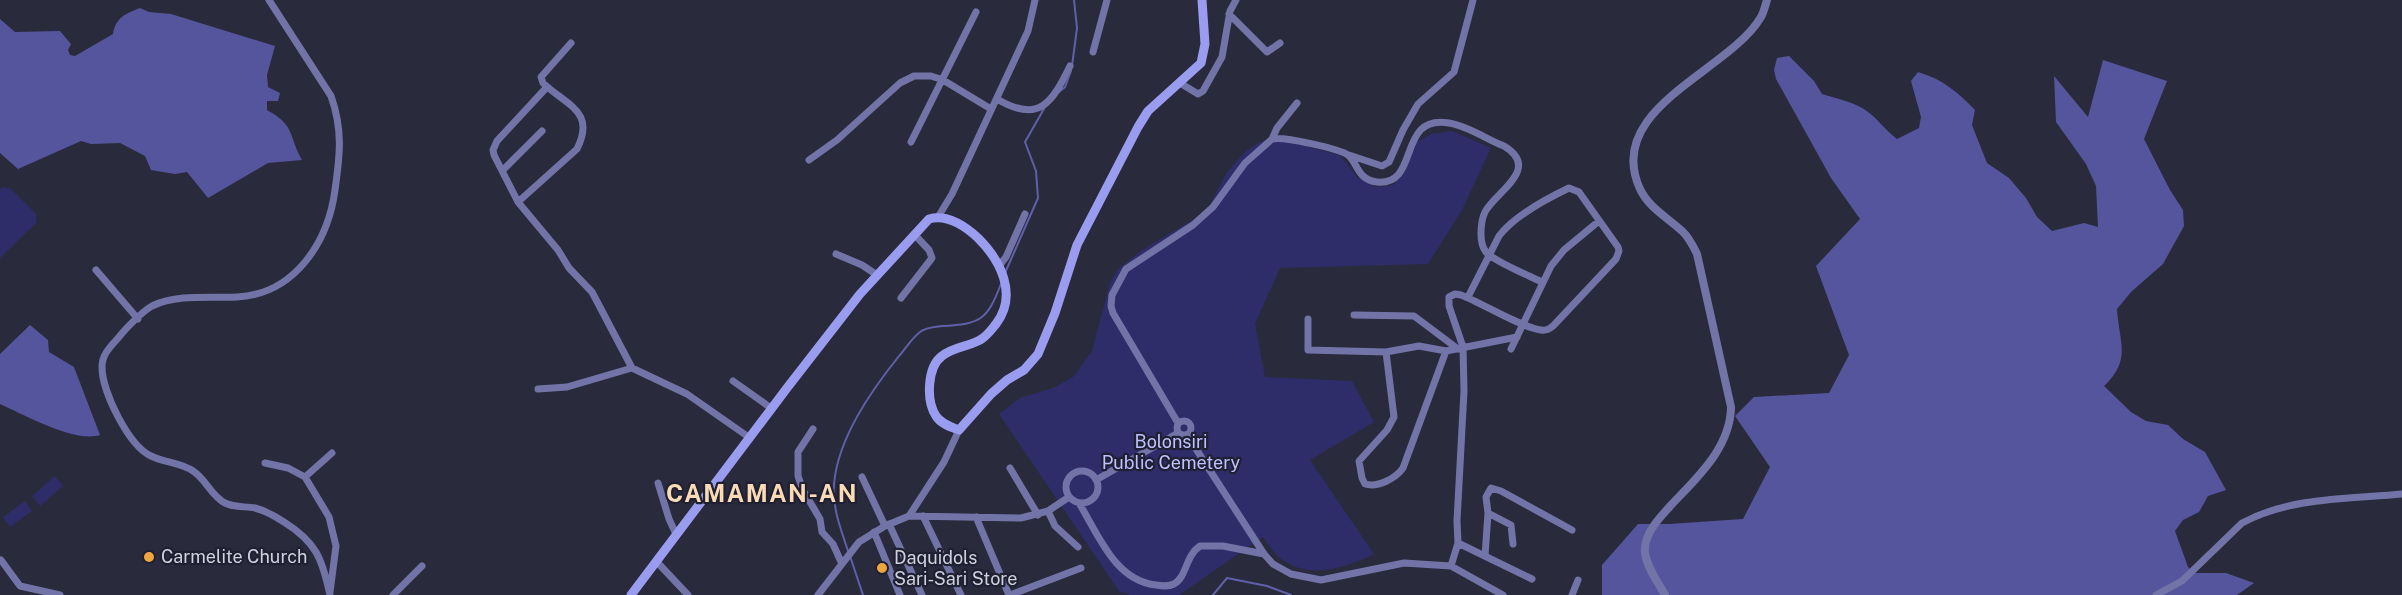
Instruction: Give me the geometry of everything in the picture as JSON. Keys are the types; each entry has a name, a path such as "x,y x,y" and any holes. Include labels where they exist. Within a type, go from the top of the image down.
{"main road":[{"path":"631,595 771,408 877,275 929,219 946,218 968,230 985,246 1002,273 1006,302 992,329 979,340 954,348 937,360 933,368 930,393 936,415 946,425 959,430 991,394 1007,380 1024,370 1038,354 1055,314 1077,245 1088,222 1148,111 1201,63 1205,53 1202,0"}],"street":[{"path":"270,0 331,96 339,121 340,148 334,198 321,240 304,264 288,279 258,295 173,300 152,306 106,352 102,364 103,380 113,405 142,451 152,457 177,463 195,472 221,501 274,515 305,535 317,552 330,595"},
{"path":"938,217 952,194 1028,31 1035,0"},
{"path":"1093,52 1107,0"},
{"path":"1180,82 1198,94 1203,91 1222,57 1229,14 1236,0"},
{"path":"1272,139 1292,139 1382,166 1389,162 1418,104 1454,72 1473,0"},
{"path":"1665,595 1647,561 1645,543 1659,519 1719,451 1729,428 1731,407 1697,254 1683,232 1649,203 1641,189 1635,173 1636,142 1650,116 1660,106 1730,50 1753,28 1767,0"},
{"path":"911,142 976,12"},
{"path":"1229,14 1267,52 1280,43"},
{"path":"518,202 577,149 584,132 582,119 577,110 547,87 541,77 571,43"},
{"path":"997,99 1010,107 1026,110 1040,108 1055,95 1070,66"},
{"path":"809,160 837,141 907,78 921,75 943,80 991,109"},
{"path":"547,87 497,141 493,150 518,202 558,250 569,268 592,292 632,368 687,394 750,438"},
{"path":"1178,433 1176,428 1178,423 1113,313 1112,295 1119,278 1126,269 1193,225 1213,207 1245,163 1272,139 1277,128 1298,103"},
{"path":"1348,155 1356,168 1371,180 1393,180 1403,170 1417,133 1435,123 1459,126 1510,150 1518,164 1515,178 1506,191 1488,207 1483,217 1483,246 1489,255 1542,282"},
{"path":"503,170 542,130"},
{"path":"1451,566 1458,543 1457,521 1464,391 1461,348 1448,301 1449,297 1455,294 1468,297 1540,330 1551,328 1616,259 1620,251 1579,192 1569,189 1515,219 1499,236 1468,297"},
{"path":"1002,273 1024,213"},
{"path":"1510,349 1524,324 1542,282 1559,255 1599,221"},
{"path":"901,298 932,258 929,250 914,234"},
{"path":"836,254 862,265 877,275"},
{"path":"96,270 138,319"},
{"path":"1354,315 1376,317 1410,314 1421,319 1461,348"},
{"path":"1308,319 1308,350 1386,352 1419,346 1446,351 1517,337"},
{"path":"1386,352 1394,417 1390,425 1359,461 1362,478 1368,485 1392,478 1403,468 1446,351"},
{"path":"538,389 567,387 632,368"},
{"path":"733,381 771,408"},
{"path":"1178,423 1183,421 1190,424 1191,431 1187,435"},
{"path":"813,429 798,452 798,476 803,490 820,519 822,532 844,562"},
{"path":"909,516 944,462 959,430"},
{"path":"1096,480 1178,433 1187,435"},
{"path":"1187,435 1264,554 1273,564 1291,574 1321,580 1404,562 1451,566 1503,595"},
{"path":"305,477 332,453"},
{"path":"265,463 288,468 305,477 329,517 335,537 335,559 330,595"},
{"path":"1010,468 1038,515"},
{"path":"1079,503 1088,502 1095,497 1098,489 1096,480 1086,472 1073,475 1066,486 1069,497 1079,503 1116,563 1125,573 1135,580 1150,585 1174,584 1180,579 1188,557 1200,546 1224,546 1264,554"},
{"path":"862,477 922,595"},
{"path":"658,483 676,534"},
{"path":"1485,556 1488,513 1486,494 1491,488 1497,489 1572,530"},
{"path":"2156,595 2182,581 2242,523 2252,517 2286,506 2308,502 2402,494"},
{"path":"818,595 853,549 874,532 909,516 1009,518 1038,515 1069,497"},
{"path":"1048,511 1055,526 1078,547"},
{"path":"1488,513 1511,525 1513,544"},
{"path":"923,516 961,595"},
{"path":"976,517 1010,595 1081,568"},
{"path":"874,532 900,595"},
{"path":"1458,543 1532,579"},
{"path":"1,560 20,586 60,595"},
{"path":"657,562 688,595"},
{"path":"393,595 422,566"},
{"path":"1572,595 1578,580"},
{"path":"16,595 20,586"}],"green space":[{"name":"Bolonsiri Public Cemetery","path":"1452,131 1491,148 1462,210 1428,264 1280,268 1255,324 1265,377 1352,381 1374,422 1310,460 1374,554 1351,564 1327,570 1304,569 1281,559 1263,537 1179,595 1130,595 1119,591 999,414 1020,398 1053,388 1073,377 1092,351 1110,283 1117,270 1142,250 1206,212 1227,172 1245,152 1258,143 1273,138 1340,155 1357,177 1375,187 1393,185 1404,173 1414,144 1431,134"},
{"path":"4,187 11,189 36,214 36,223 0,258 0,189"},
{"path":"55,476 63,486 40,506 32,496"},
{"path":"25,501 32,511 10,527 3,517"}],"shaded area":[{"path":"140,8 149,12 171,14 275,46 267,75 268,87 280,93 278,101 267,101 267,110 287,126 302,160 268,163 208,198 187,172 175,174 151,170 145,156 120,143 91,144 81,141 18,169 0,153 0,19 15,32 60,31 71,44 68,50 70,55 75,56 113,34 116,24 122,17"},
{"path":"1789,56 1814,81 1822,94 1852,103 1863,109 1897,139 1919,128 1921,117 1911,81 1918,72 1935,78 1949,87 1975,110 1972,125 1987,163 2009,178 2026,198 2037,217 2052,231 2084,223 2098,227 2096,186 2086,164 2056,122 2054,76 2088,117 2103,60 2167,81 2144,139 2183,210 2184,226 2163,264 2131,292 2117,309 2121,359 2113,376 2104,386 2131,412 2146,421 2168,425 2183,439 2205,452 2226,490 2208,496 2199,512 2183,520 2175,531 2188,567 2194,573 2226,573 2254,583 2237,595 1602,595 1602,565 1638,524 1743,519 1770,467 1735,416 1754,397 1829,393 1849,355 1816,266 1860,219 1831,178 1776,79 1774,70 1777,58"},
{"path":"30,325 48,340 49,352 74,367 100,435 77,435 64,432 0,404 0,354"}],"waterway":[{"path":"1072,66 1077,28 1074,0"},
{"path":"1059,92 1065,87 1071,71"},
{"path":"1005,273 1038,198 1036,171 1025,142 1045,107"},
{"path":"848,551 836,510 834,484 842,450 867,400 917,334 927,328 966,324 981,318 991,305 1001,284"},
{"path":"850,556 863,595"},
{"path":"1213,595 1227,578 1267,586 1291,595"}],"place":[{"name":"Carmelite Church","path":"149,557"},
{"name":"Daquidols Sari-Sari Store","path":"882,568"}],"district":[{"name":"CAMAMAN-AN","path":"762,494"}]}
